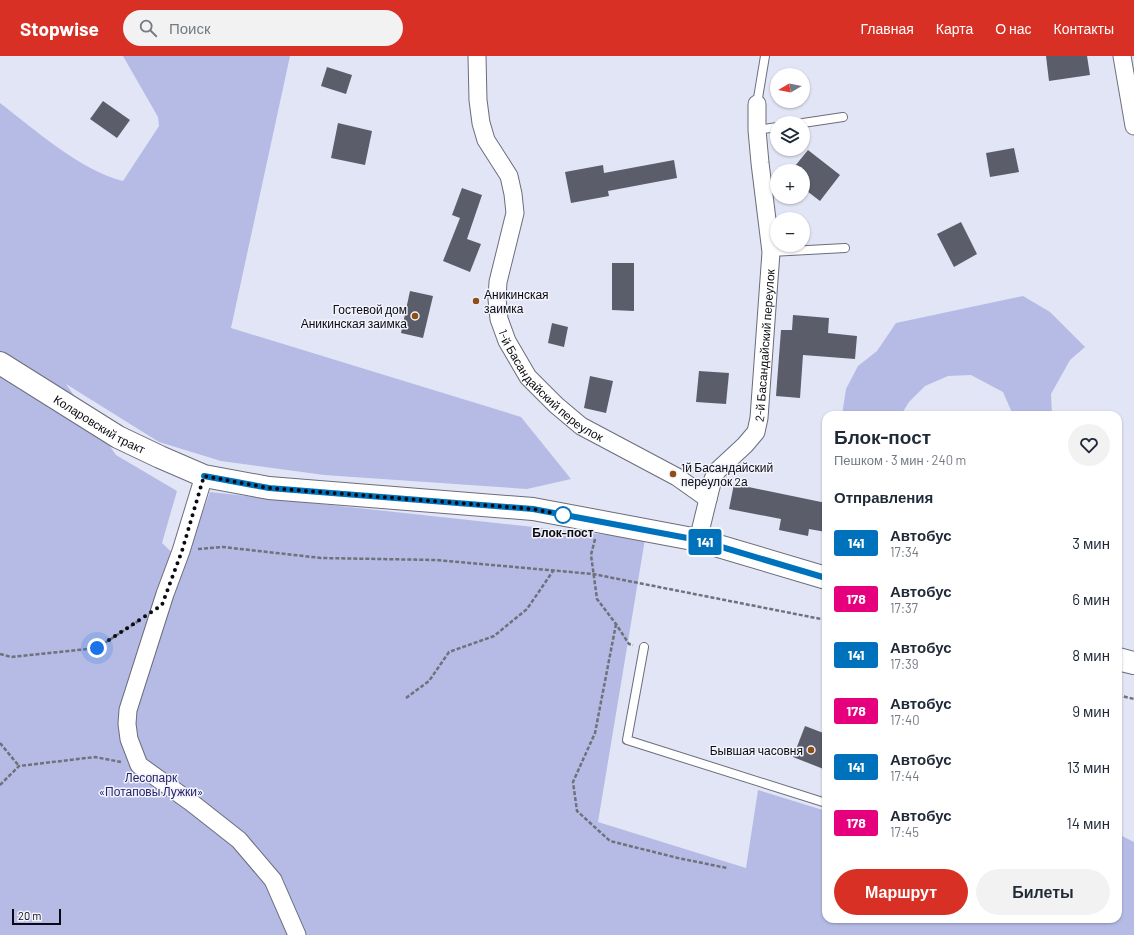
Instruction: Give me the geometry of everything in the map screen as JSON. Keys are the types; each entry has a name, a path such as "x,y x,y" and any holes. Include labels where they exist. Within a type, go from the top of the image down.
{"street":[{"name":"1-й Басандайский переулок","path":"477,56 478,100 481,123 486,140 509,176 515,213 498,282 497,299 499,319 507,341 528,377 556,406 581,426 677,477 708,498"},
{"path":"1122,56 1134,126"},
{"name":"2-й Басандайский переулок","path":"757,104 760,163 770,244"},
{"name":"2-й Басандайский переулок","path":"708,498 713,480 718,471 756,432 759,418 771,252"},
{"name":"Коларовский тракт","path":"0,363 118,437 204,476 269,488 533,509 698,540 822,577"},
{"path":"204,476 182,551 162,605 128,710 127,724 129,738 139,765 192,803 239,840 273,880 297,935"},
{"path":"698,540 708,498"},
{"path":"1122,660 1134,663"}],"lane":[{"path":"757,104 764,56"},
{"path":"810,122 843,117"},
{"path":"758,130 770,128"},
{"path":"810,250 845,248"},
{"path":"644,647 627,740 822,802"}],"path":[{"path":"600,522 590,555 597,599 616,624 628,644 644,647"},
{"path":"182,551 223,547 321,558 436,560 593,574 822,619"},
{"path":"406,698 429,681 449,652 494,636 527,608 554,571"},
{"path":"0,654 11,657 97,648 162,605"},
{"path":"616,624 595,733 573,782 577,811 610,841 678,858 727,868"},
{"path":"1122,696 1134,699"},
{"path":"0,743 19,766"},
{"path":"0,785 19,766 95,757 139,765"}],"green space":[{"name":"Лесопарк «Потаповы Лужки»","path":"123,56 290,56 231,328 521,417 571,479 527,489 324,475 221,461 159,442 66,384 116,455 177,491 162,543 184,564 210,492 645,539 598,822 746,868 758,790 822,810 822,923 1122,923 1122,836 1134,842 1134,935 0,935 0,103 58,148 75,159 107,176 123,181 159,126 158,117"},
{"path":"1023,296 1050,312 1085,347 1070,360 1051,394 1052,411 1011,411 1003,392 971,375 948,376 925,386 909,402 903,411 843,411 846,389 858,366 877,351 896,323"}],"building":[{"path":"1046,56 1087,56 1090,75 1049,81"},
{"path":"327,67 352,75 346,94 321,86"},
{"path":"103,101 130,120 117,138 90,119"},
{"path":"338,123 372,131 365,165 331,158"},
{"path":"1014,148 1019,172 990,177 986,153"},
{"path":"810,152 840,175 820,201 810,193 810,164 797,164 803,156 810,156"},
{"path":"674,160 677,178 608,191 609,196 571,203 565,172 603,165 604,173"},
{"path":"462,188 482,195 467,239 481,244 470,272 443,261 460,218 452,215"},
{"path":"961,222 977,254 954,267 937,234"},
{"path":"612,263 634,263 634,311 612,310"},
{"path":"410,291 433,296 423,338 401,333"},
{"path":"793,315 829,318 828,333 857,336 855,359 803,355 800,398 776,396 781,330 792,330"},
{"path":"552,323 568,327 564,347 548,343"},
{"path":"699,371 729,373 726,404 696,402"},
{"path":"590,376 613,381 606,413 584,408"},
{"path":"734,484 822,502 822,531 809,529 808,536 779,530 781,519 729,509"},
{"name":"Бывшая часовня","path":"805,726 822,732 822,768 793,757"}],"bus line":[{"name":"141","path":"204,476 269,488 533,509 698,540 822,577"}],"place":[{"name":"Аникинская заимка","path":"476,301"},
{"name":"Гостевой дом Аникинская заимка","path":"415,316"},
{"name":"1й Басандайский переулок 2а","path":"673,474"},
{"name":"Блок-пост","path":"563,515"},
{"name":"Бывшая часовня","path":"811,750"}],"route":[{"path":"97,648 162,605 182,551 204,476 269,488 533,509 563,515"}]}
